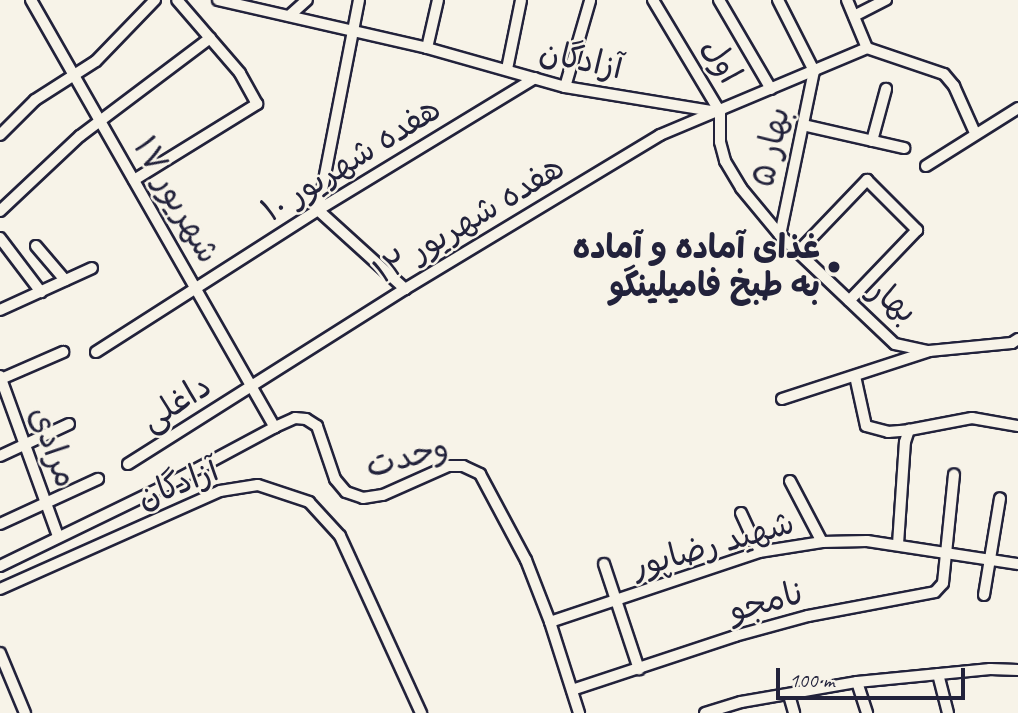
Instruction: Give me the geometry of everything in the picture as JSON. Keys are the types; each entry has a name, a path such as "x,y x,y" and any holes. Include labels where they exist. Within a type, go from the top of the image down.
{"street":[{"name":"۱۷ شهریور","path":"31,0 275,427"},
{"path":"0,135 35,100 75,76 129,30 155,0"},
{"path":"134,180 257,104 240,73 177,0"},
{"name":"آزادگان","path":"218,0 427,48 565,87 720,112"},
{"path":"289,16 307,0"},
{"path":"359,0 318,210 405,289"},
{"path":"427,48 438,0"},
{"path":"507,69 521,0"},
{"name":"اول","path":"653,0 720,112"},
{"path":"719,0 771,89"},
{"path":"778,0 814,71"},
{"path":"847,0 866,48 944,74 954,86 975,133"},
{"path":"854,16 886,0"},
{"path":"565,87 590,1"},
{"path":"0,211 100,120 210,37"},
{"name":"هفده شهریور ۱۲","path":"252,386 405,289 660,135 720,112 866,48"},
{"name":"بهار ۵","path":"780,235 814,71"},
{"name":"هفده شهریور ۱۰","path":"96,352 318,210 535,78"},
{"path":"872,141 886,89"},
{"path":"926,166 1018,108"},
{"name":"بهار","path":"720,112 720,142 725,161 741,188 780,235 895,344 929,351 1016,343"},
{"path":"803,125 904,148"},
{"path":"797,252 867,180 917,230 849,301"},
{"path":"0,238 41,292"},
{"path":"36,246 65,280"},
{"path":"0,310 92,268"},
{"path":"782,399 929,351"},
{"path":"1,378 63,352"},
{"path":"855,376 866,426 888,432 972,418 1018,426"},
{"name":"مرادی","path":"1,378 23,446 58,536"},
{"name":"داغلی","path":"128,464 252,386"},
{"name":"وحدت","path":"0,566 167,485 275,427 295,418 306,419 317,426 335,479 346,492 362,498 383,495 447,466 463,466 480,474 526,559 550,622 579,713"},
{"path":"0,456 69,424"},
{"path":"898,544 905,442 909,430"},
{"path":"947,551 954,475"},
{"path":"0,524 98,479"},
{"path":"790,481 822,542"},
{"name":"آزادگان","path":"1,588 220,491 258,485 309,502 340,536 421,713"},
{"path":"984,595 1000,498"},
{"path":"741,513 760,552"},
{"name":"شهید رضاپور","path":"550,622 760,552 822,542 867,541 898,544 1018,564"},
{"name":"نامجو","path":"572,690 735,636 808,616 935,592 943,583 947,551"},
{"path":"604,564 639,669"},
{"path":"0,653 25,713"},
{"path":"705,713 741,702 857,681 1018,670"},
{"path":"937,674 948,713"},
{"path":"857,681 867,713"},
{"path":"789,695 794,713"}],"place":[{"name":"غذای آماده و آماده به طبخ فامیلینگو","path":"834,267"}]}
